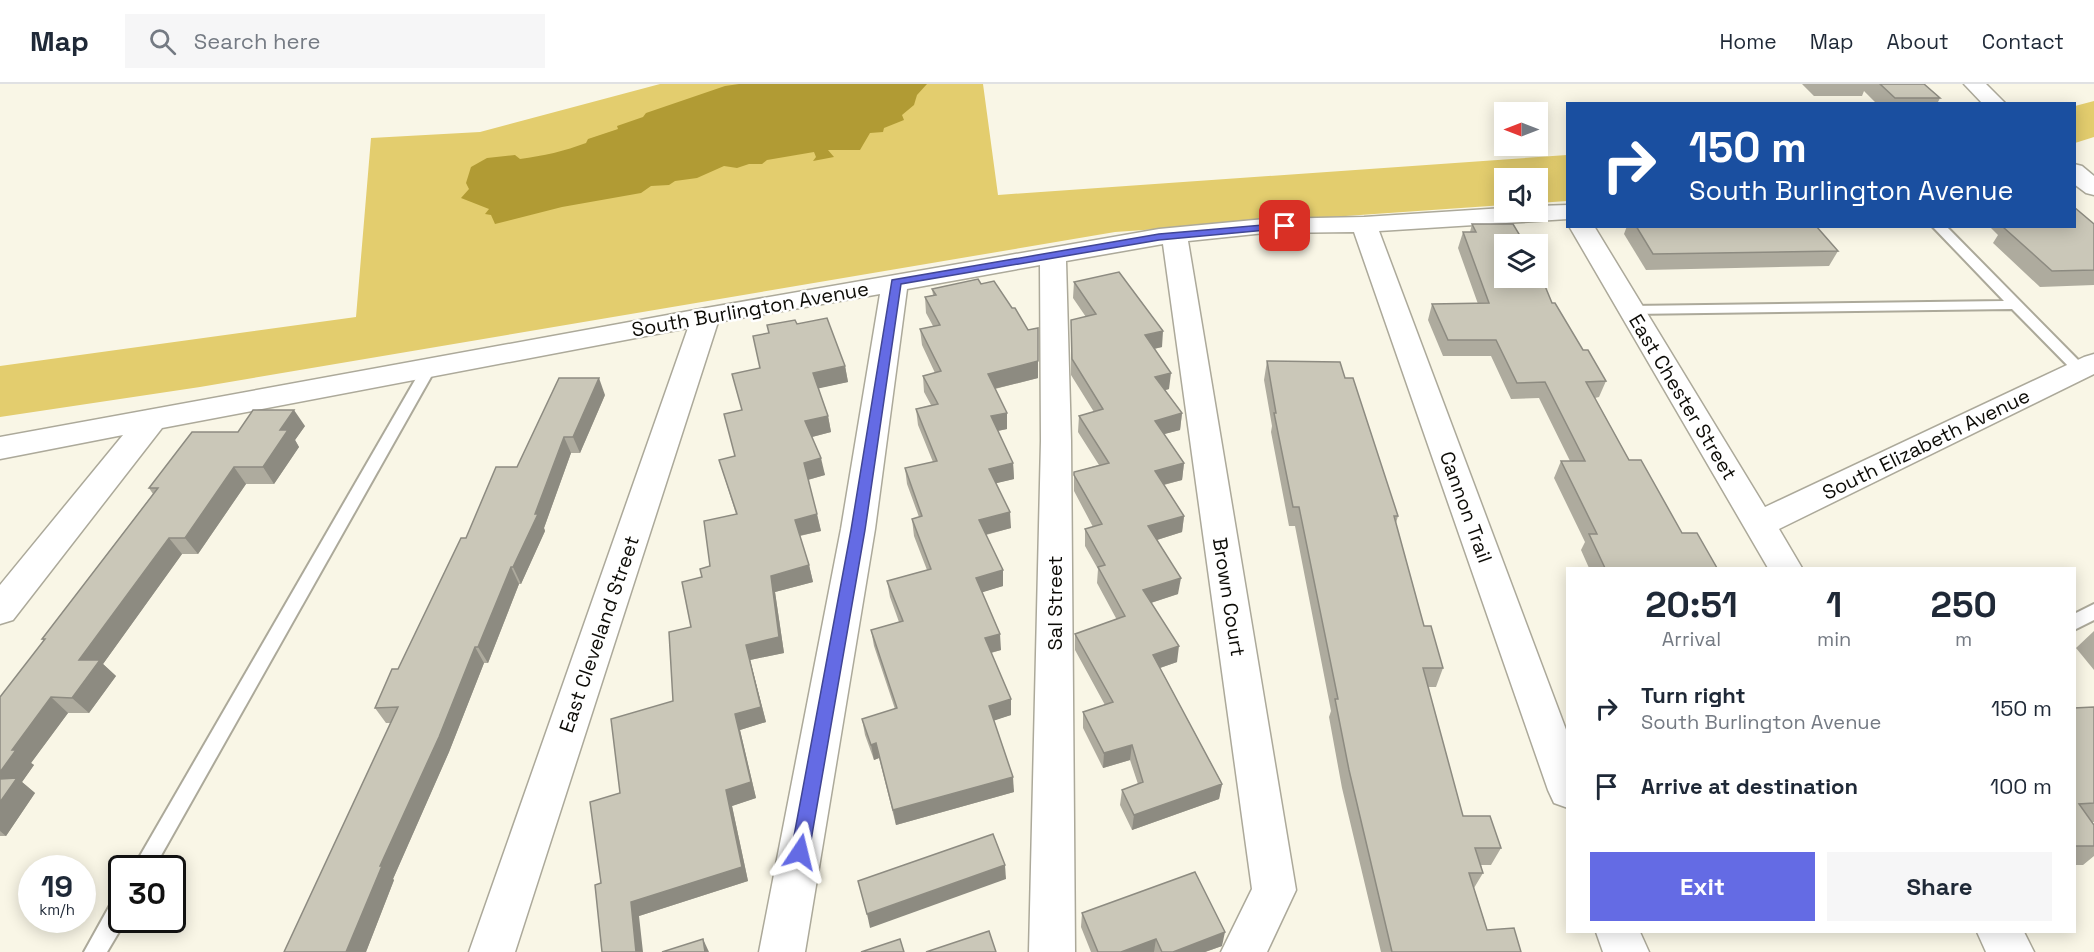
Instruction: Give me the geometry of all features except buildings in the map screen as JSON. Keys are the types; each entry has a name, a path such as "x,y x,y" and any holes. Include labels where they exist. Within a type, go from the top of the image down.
{"street":[{"path":"1974,84 1994,102"},
{"path":"2076,173 2094,188"},
{"name":"South Burlington Avenue","path":"0,448 706,316 1159,237 1265,226 1364,224 1566,213"},
{"name":"Cannon Trail","path":"1364,224 1566,784"},
{"name":"East Chester Street","path":"1582,228 1784,567"},
{"name":"Brown Court","path":"1175,237 1274,890 1244,952"},
{"name":"Sal Street","path":"1052,952 1056,441 1053,254"},
{"path":"782,952 858,530 896,282"},
{"name":"East Cleveland Street","path":"492,952 706,316"},
{"name":"South Elizabeth Avenue","path":"1759,524 2087,367"},
{"path":"0,610 151,421"},
{"path":"1618,933 1626,952"},
{"path":"2000,933 2011,952"}],"lane":[{"path":"1940,228 2015,305 2087,367"},
{"path":"1631,310 2015,305"},
{"path":"149,855 429,369"},
{"path":"2076,622 2094,611"},
{"path":"95,952 108,929"}],"shaded area":[{"path":"660,84 983,84 998,195 1566,155 1566,201 1548,202 1548,168 1494,168 1494,206 1115,232 200,387 0,417 0,366 356,317 371,138 480,132"},
{"path":"739,84 927,84 917,95 914,105 902,115 904,120 884,128 883,132 870,133 860,150 828,150 834,157 813,161 816,157 814,152 737,168 724,166 697,178 675,181 669,185 651,186 641,193 562,207 495,224 491,215 485,214 489,209 461,198 469,189 466,183 471,167 487,158 515,155 520,159 570,148 618,129 617,126 643,117 646,113 725,86"},
{"path":"2094,101 2094,137 2076,143 2076,106"}],"route":[{"path":"800,852 858,530 896,282 1159,237 1285,226"}]}
